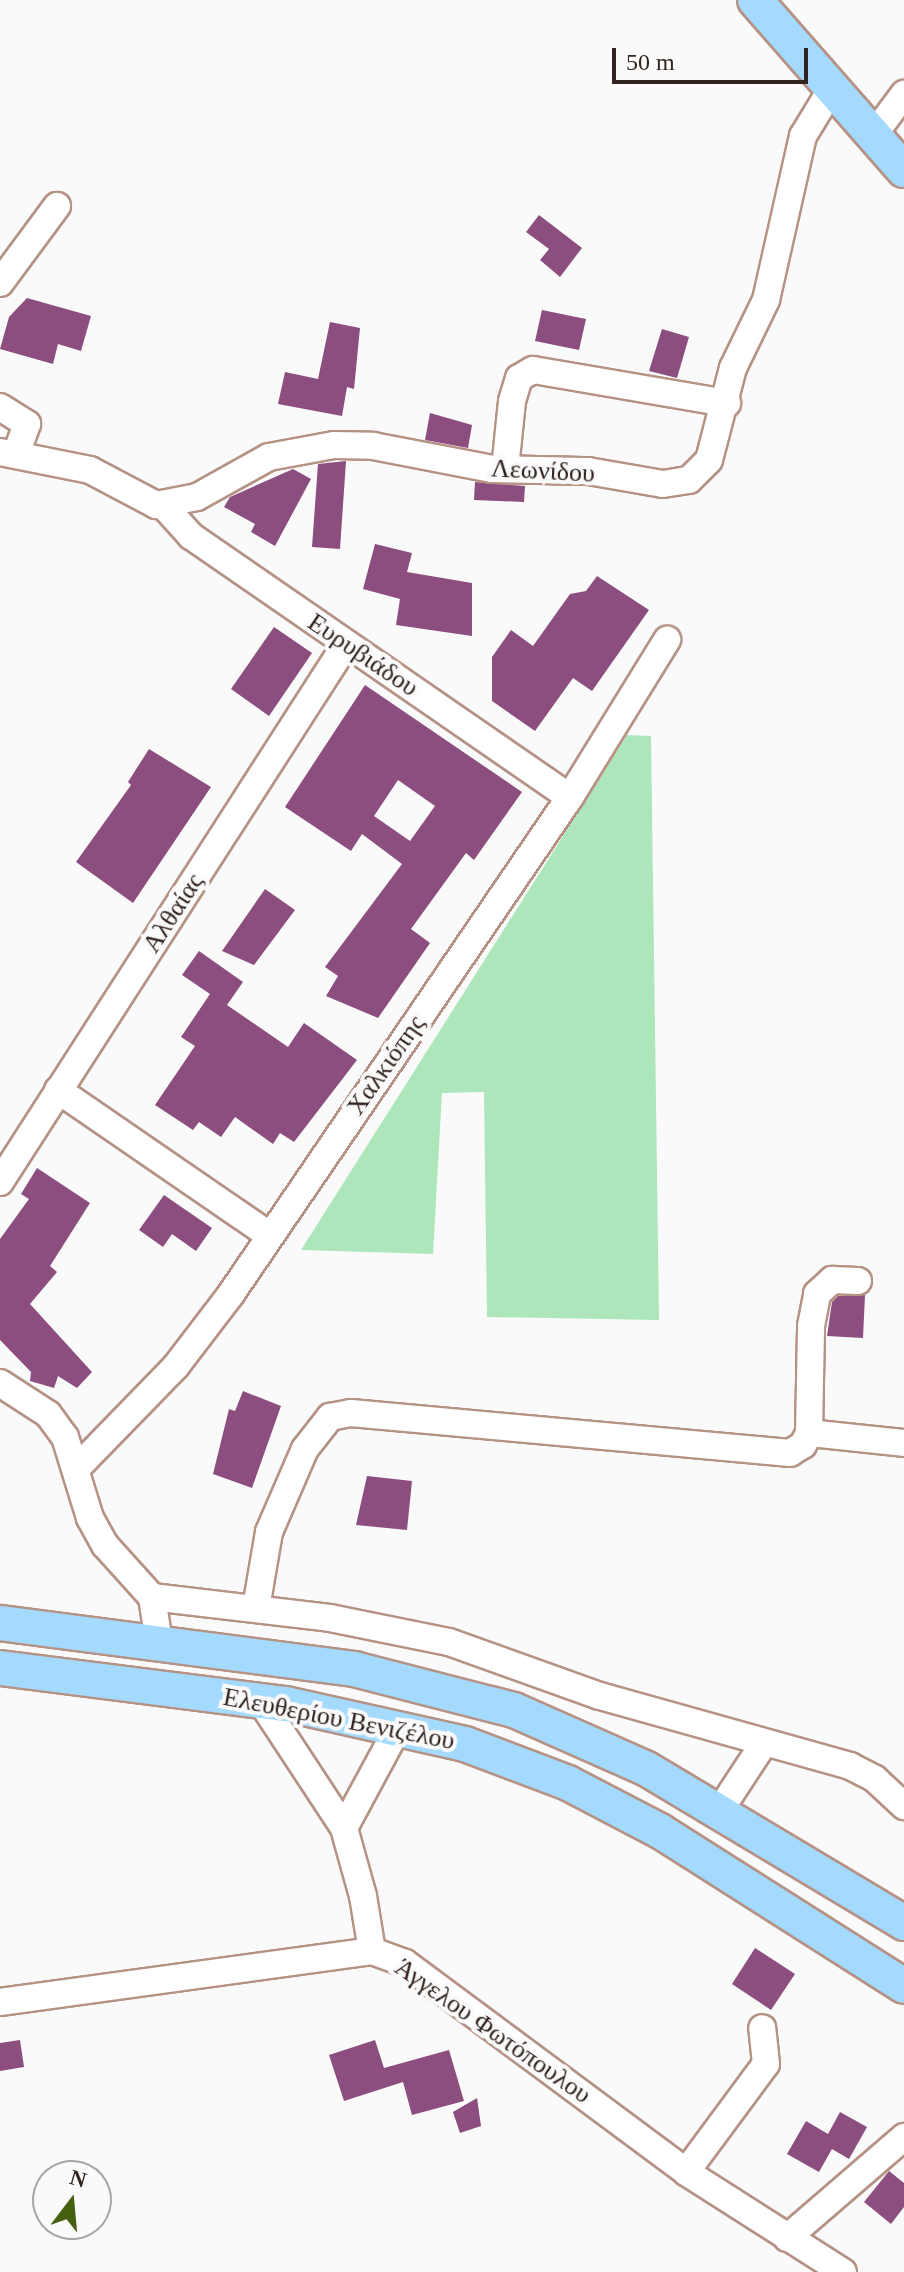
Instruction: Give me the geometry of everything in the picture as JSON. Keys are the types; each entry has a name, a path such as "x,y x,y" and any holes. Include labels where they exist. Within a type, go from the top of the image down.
{"main road":[{"path":"755,0 904,170"},
{"name":"Ελευθερίου Βενιζέλου","path":"0,1623 354,1669 469,1695 585,1738 720,1810 904,1923"},
{"name":"Ελευθερίου Βενιζέλου","path":"0,1668 260,1700 399,1726 529,1766 632,1816 904,1986"}],"street":[{"name":"Λεωνίδου","path":"163,505 197,497 269,457 317,447 373,446 505,469 588,471 681,483 707,465 727,403 734,363 766,300 803,136 831,90"},
{"path":"872,137 904,94"},
{"path":"0,283 57,206"},
{"path":"505,469 512,401 519,378 533,370 727,403"},
{"path":"0,407 27,424 8,453 90,470 163,505"},
{"name":"Ευρυβιάδου","path":"163,505 183,531 570,797"},
{"name":"Χαλκιόπης","path":"76,1469 184,1357 570,797 667,640"},
{"name":"Αλθαίας","path":"0,1182 346,644"},
{"path":"58,1090 269,1235"},
{"path":"256,1608 269,1532 292,1474 312,1438 336,1415 768,1454 798,1449 809,1433 814,1302 827,1281 858,1281"},
{"path":"0,1383 48,1414 65,1437 90,1518 105,1545 152,1597 159,1643"},
{"path":"809,1433 904,1443"},
{"path":"152,1597 256,1608 449,1642 600,1696 850,1766 875,1779 904,1806"},
{"path":"260,1700 344,1828 363,1896 372,1951"},
{"path":"344,1828 399,1726"},
{"path":"720,1810 764,1743"},
{"name":"Άγγελου Φωτόπουλου","path":"0,2002 372,1951 405,1963 686,2172 843,2272"},
{"path":"686,2172 766,2064 762,2028"},
{"path":"787,2238 904,2137"}],"green space":[{"path":"627,735 651,736 659,1320 487,1317 484,1092 442,1093 433,1254 301,1250"}],"building":[{"path":"539,215 582,248 560,277 540,260 549,249 526,232"},
{"path":"27,298 91,316 81,351 58,344 53,364 0,349 9,317"},
{"path":"542,310 586,319 579,350 535,341"},
{"path":"330,322 360,328 354,389 347,387 342,416 278,404 285,372 318,379"},
{"path":"662,329 689,337 677,378 649,371"},
{"path":"430,413 472,425 468,448 425,440"},
{"path":"346,461 340,549 312,547 318,464"},
{"path":"293,469 311,479 275,546 251,532 255,524 224,507 230,497"},
{"path":"475,482 525,486 524,502 474,500"},
{"path":"375,544 412,553 407,572 472,583 472,636 396,625 400,599 363,589"},
{"path":"597,576 649,610 592,691 573,678 535,731 492,701 492,657 511,630 533,646 570,594 586,591"},
{"path":"274,627 312,653 269,716 231,689"},
{"path":"365,685 522,792 474,860 466,853 411,929 430,943 378,1018 326,996 338,976 325,967 402,864 362,834 351,851 285,807","holes":["398,780 435,806 410,841 374,816"]},
{"path":"149,749 211,787 133,903 76,862 131,785 128,782"},
{"path":"265,889 295,910 254,965 222,951"},
{"path":"199,951 243,982 227,1005 288,1047 304,1023 357,1060 294,1142 280,1133 273,1144 235,1117 221,1137 199,1122 193,1130 155,1105 195,1046 181,1037 210,994 182,975"},
{"path":"37,1168 90,1203 50,1266 57,1272 30,1304 92,1372 77,1388 58,1376 54,1388 30,1381 31,1372 0,1340 0,1239 29,1199 21,1194"},
{"path":"164,1195 212,1228 196,1251 172,1234 163,1247 139,1230"},
{"path":"865,1295 863,1338 827,1336 832,1302 838,1296"},
{"path":"243,1391 281,1406 252,1488 213,1474 229,1409 235,1411"},
{"path":"367,1476 412,1481 407,1530 356,1525"},
{"path":"755,1948 795,1974 771,2010 732,1984"},
{"path":"20,2040 24,2067 0,2071 0,2043"},
{"path":"375,2040 384,2068 449,2050 464,2101 412,2115 403,2082 344,2101 329,2055"},
{"path":"477,2098 481,2126 460,2133 453,2112"},
{"path":"840,2112 867,2127 849,2159 832,2149 819,2172 787,2154 806,2121 828,2134"},
{"path":"889,2171 904,2183 904,2207 891,2224 864,2202"}]}
